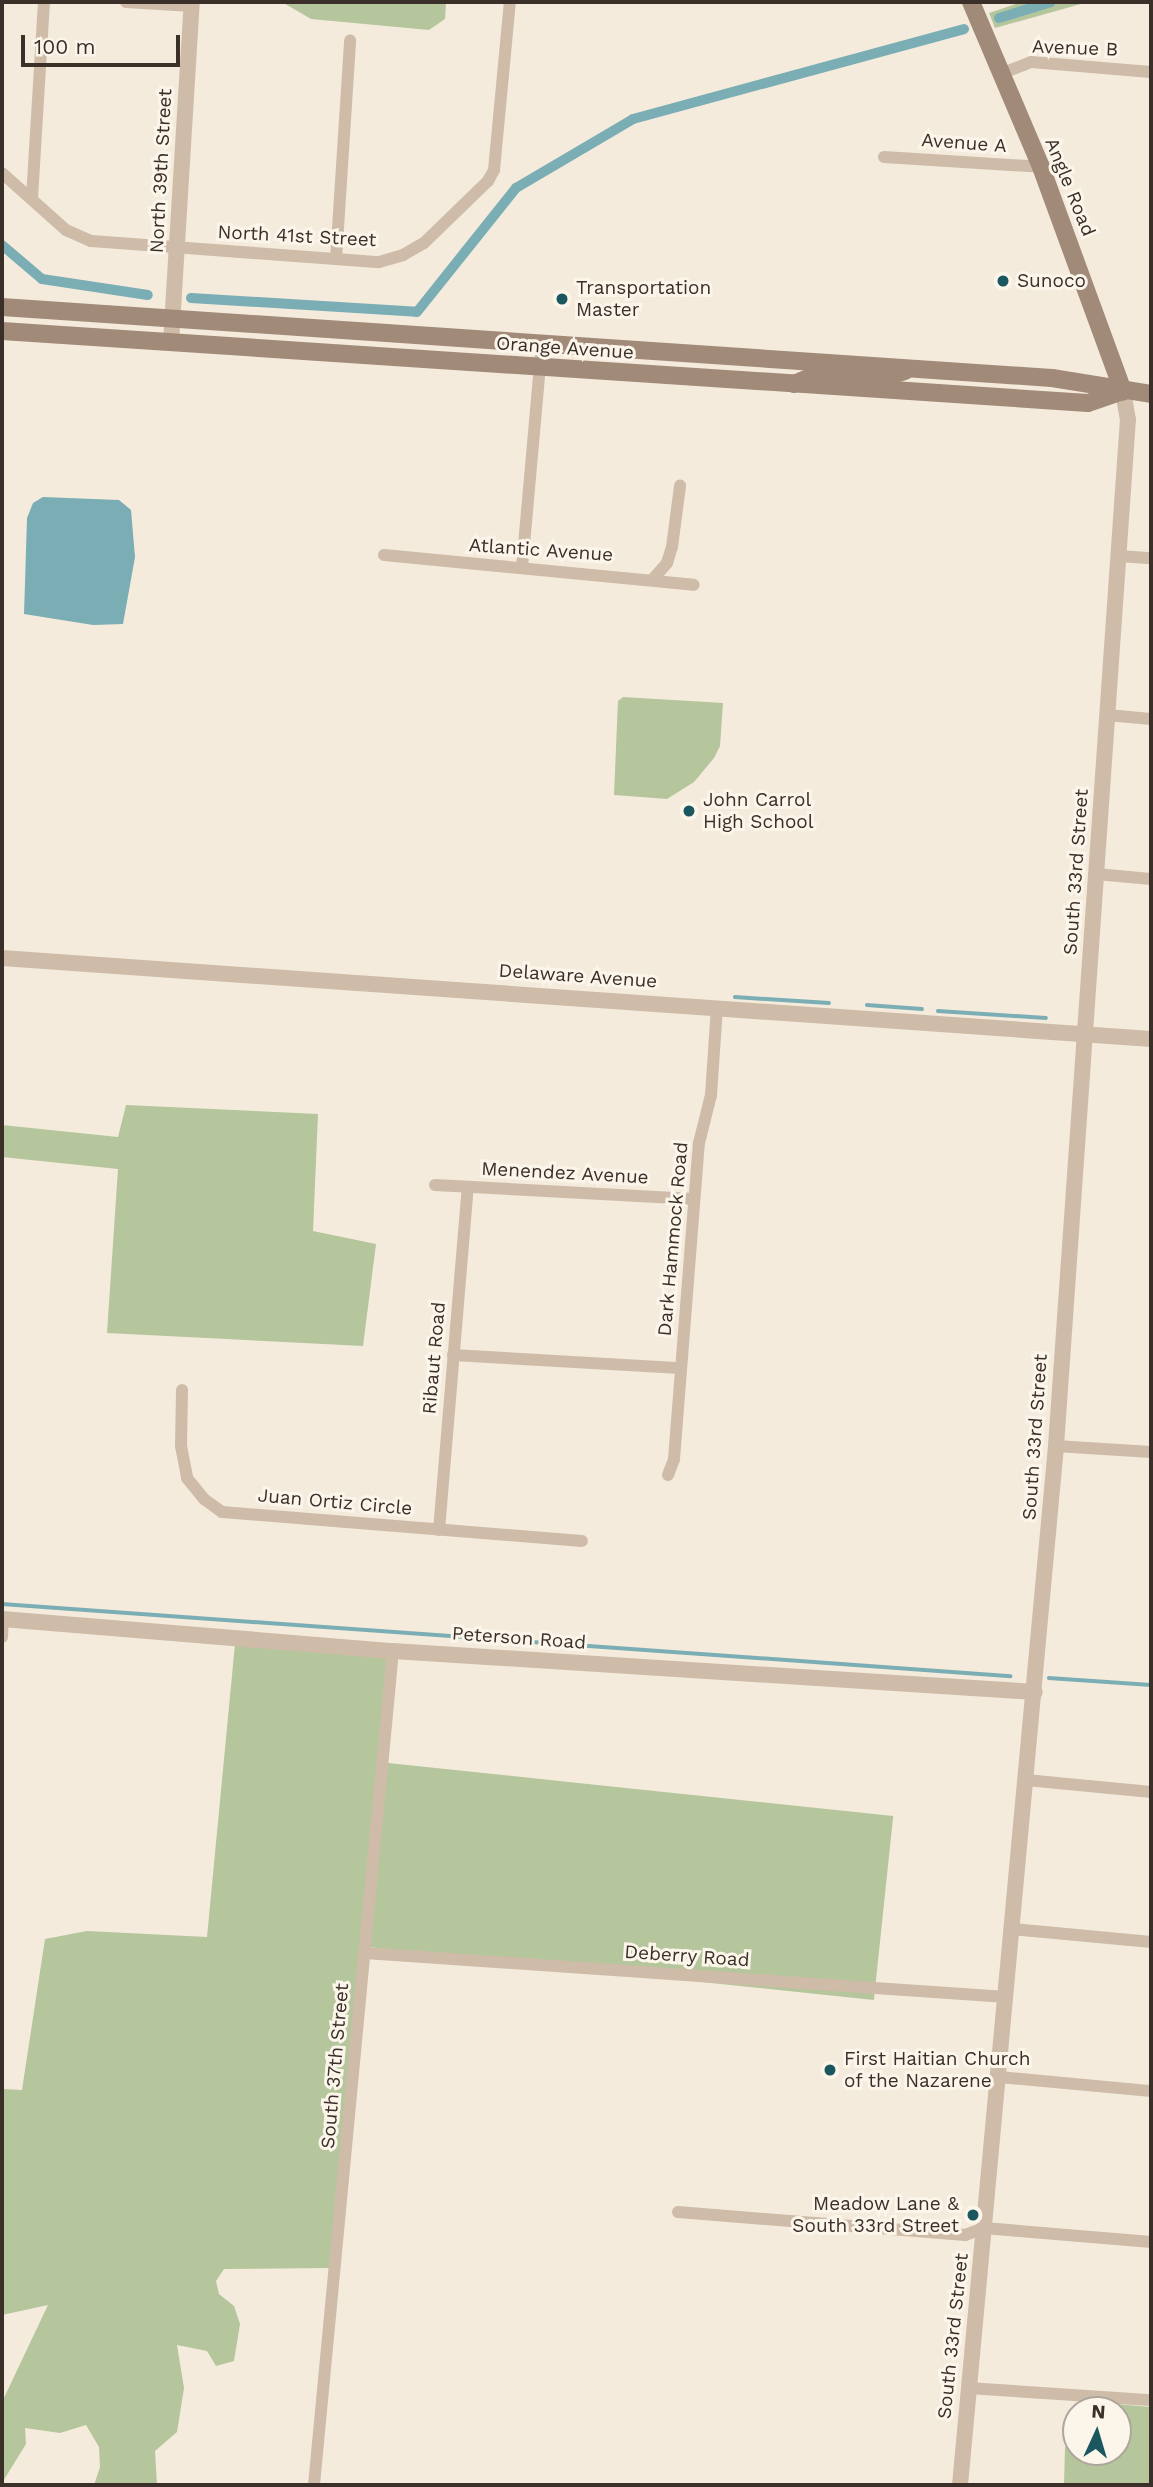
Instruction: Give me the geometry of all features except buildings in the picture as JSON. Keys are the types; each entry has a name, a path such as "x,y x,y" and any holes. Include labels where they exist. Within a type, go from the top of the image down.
{"main road":[{"name":"Angle Road","path":"971,2 1041,167 1123,391"},
{"name":"Orange Avenue","path":"2,307 542,345 909,367 1088,381 1123,391 1151,394"},
{"name":"Orange Avenue","path":"2,331 1088,403 1123,391"},
{"path":"791,385 815,375 892,377 909,367"}],"street":[{"path":"32,198 44,2"},
{"path":"127,2 192,4"},
{"name":"North 41st Street","path":"2,173 66,230 91,241 379,262 403,255 424,243 488,181 497,156 510,2"},
{"name":"North 39th Street","path":"171,342 192,4"},
{"path":"336,259 350,40"},
{"name":"Avenue B","path":"1000,74 1031,62 1151,72"},
{"name":"Avenue A","path":"884,157 1041,167"},
{"path":"522,567 542,345"},
{"name":"South 33rd Street","path":"960,2485 1056,1446 1087,1035 1128,420 1123,391"},
{"path":"654,578 667,564 673,547 680,486"},
{"name":"Atlantic Avenue","path":"384,555 430,563 522,567 654,578 694,585"},
{"path":"1119,556 1151,558"},
{"path":"1107,715 1151,719"},
{"path":"1096,874 1151,879"},
{"name":"Delaware Avenue","path":"2,958 1151,1039"},
{"name":"Dark Hammock Road","path":"668,1475 674,1460 699,1143 711,1095 718,1007"},
{"name":"Menendez Avenue","path":"435,1185 694,1199"},
{"name":"Ribaut Road","path":"439,1530 468,1188"},
{"path":"453,1355 681,1368"},
{"name":"Juan Ortiz Circle","path":"182,1390 181,1446 187,1478 204,1499 222,1512 582,1541"},
{"path":"1056,1446 1151,1452"},
{"path":"2,1637 3,1619"},
{"name":"Peterson Road","path":"3,1619 393,1651 1035,1692"},
{"name":"South 37th Street","path":"314,2485 393,1651"},
{"path":"1026,1780 1151,1791"},
{"path":"1012,1929 1151,1942"},
{"name":"Deberry Road","path":"365,1953 1006,1997"},
{"path":"999,2077 1151,2091"},
{"path":"677,2212 965,2235 984,2228 1151,2242"},
{"path":"968,2388 1151,2400"}],"green space":[{"path":"282,2 446,2 445,19 429,30 311,19"},
{"path":"1022,2 1088,2 995,28 989,13"},
{"path":"623,697 723,703 720,746 714,758 694,782 667,799 614,795 618,701"},
{"path":"126,1105 318,1114 313,1231 376,1244 363,1346 107,1333 118,1169 2,1157 2,1125 118,1137"},
{"path":"235,1644 387,1657 329,2268 224,2269 216,2281 219,2294 234,2306 240,2324 234,2361 216,2366 207,2351 177,2345 184,2388 177,2432 155,2451 157,2485 94,2485 100,2467 99,2447 86,2425 60,2433 25,2428 26,2444 2,2483 2,2402 48,2305 2,2315 2,2089 22,2090 45,1939 87,1931 207,1937"},
{"path":"388,1763 893,1816 874,2000 369,1947"},
{"path":"1132,2405 1151,2407 1151,2485 1064,2485 1064,2466 1132,2466"}],"water":[{"path":"43,497 119,500 131,510 135,557 123,624 93,625 24,614 27,518 33,503"}],"waterway":[{"path":"999,18 1051,2"},
{"path":"191,298 417,312 516,188 633,119 964,29"},
{"path":"2,245 42,279 148,295"},
{"path":"735,997 829,1003"},
{"path":"867,1005 922,1009"},
{"path":"938,1011 1046,1018"},
{"path":"2,1604 1010,1676"},
{"path":"1049,1678 1151,1685"}],"place":[{"name":"Sunoco","path":"1003,281"},
{"name":"Transportation Master","path":"562,299"},
{"name":"John Carrol High School","path":"689,811"},
{"name":"First Haitian Church of the Nazarene","path":"830,2070"},
{"name":"Meadow Lane & South 33rd Street","path":"973,2215"}]}
